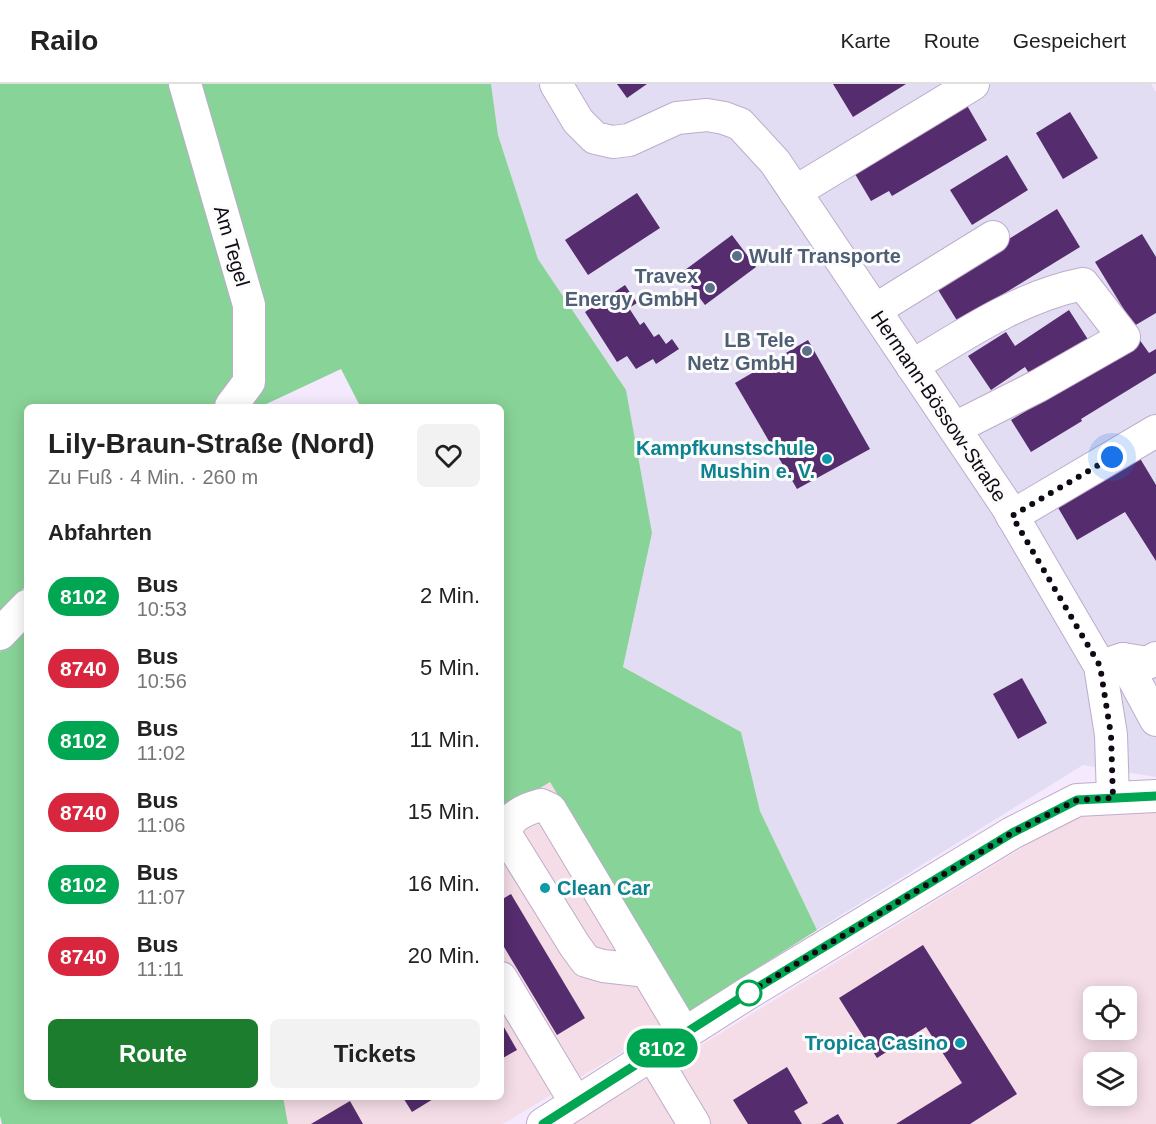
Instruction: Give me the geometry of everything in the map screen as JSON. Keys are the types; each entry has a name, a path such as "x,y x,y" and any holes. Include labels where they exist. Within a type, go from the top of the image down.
{"street":[{"name":"Am Tegel","path":"185,84 249,305 240,394"},
{"name":"Hermann-Bössow-Straße","path":"556,84 578,121 595,138 613,142 628,141 677,118 716,116 740,124 775,162 1012,516 1137,665 1111,735 1113,798"},
{"path":"795,192 973,84"},
{"path":"875,310 993,237"},
{"path":"912,366 982,324 1058,289 1083,285 1124,337 1038,386 955,429"},
{"path":"1012,516 1156,431"},
{"path":"0,634 24,609"},
{"path":"1137,665 1156,720"},
{"path":"543,1124 684,1034 1012,833 1077,800 1156,796"},
{"path":"647,971 603,966 586,961 506,835 506,827 510,821 531,808 541,805 550,809 647,971 684,1034"},
{"path":"519,855 572,846"},
{"path":"504,983 576,1103"},
{"path":"652,1054 694,1124"}],"shaded area":[{"path":"491,84 1151,84 1156,92 1156,777 1083,765 817,930 760,811 741,732 623,667 652,533 626,391 538,259 498,135"},
{"path":"550,782 688,1012 503,1124 288,1124 284,1100 504,1100 504,810"},
{"path":"1156,808 1156,1124 573,1124 1077,814"}],"green space":[{"path":"0,84 491,84 498,135 538,259 626,390 652,533 623,667 741,732 760,811 817,930 688,1012 550,782 504,810 504,404 359,404 341,369 266,404 24,404 24,588 0,612"},
{"path":"24,627 24,1100 284,1100 288,1124 2,1124 0,1116 0,652"}],"building":[{"path":"617,84 647,84 627,98"},
{"path":"833,84 906,84 853,117"},
{"path":"965,102 987,140 892,196 889,191 871,201 852,169"},
{"path":"1070,112 1098,158 1063,179 1036,133"},
{"path":"1007,155 1028,190 972,225 950,190"},
{"path":"637,193 660,228 588,275 565,240"},
{"path":"1057,209 1080,247 958,322 935,285"},
{"path":"1142,234 1156,257 1156,313 1134,326 1095,262"},
{"path":"732,235 756,267 705,305 681,273"},
{"path":"625,285 637,303 629,308 640,325 644,322 654,337 659,334 666,344 672,339 679,349 656,364 653,359 636,369 627,356 617,362 585,312"},
{"path":"1069,310 1089,341 1032,378 1025,367 991,390 968,356 1006,332 1015,346"},
{"path":"1139,339 1149,353 1156,349 1156,373 1031,452 1011,420 1106,363 1105,360"},
{"path":"808,340 870,449 797,489 735,383"},
{"path":"1135,450 1156,485 1156,561 1125,512 1077,540 1053,499"},
{"path":"1022,678 1047,723 1018,739 993,694"},
{"path":"511,894 585,1018 557,1035 504,947 504,898"},
{"name":"Tropica Casino","path":"923,945 1017,1094 970,1124 896,1124 962,1083 926,1027 877,1058 839,998"},
{"path":"504,1027 517,1050 504,1057"},
{"path":"787,1067 808,1103 794,1111 802,1124 748,1124 733,1100"},
{"path":"404,1100 432,1100 412,1112"},
{"path":"350,1101 363,1124 311,1124"},
{"path":"838,1114 844,1124 821,1124"}],"bus line":[{"name":"8102","path":"543,1124 745,995 1012,833 1077,800 1156,796"}],"place":[{"name":"Wulf Transporte","path":"737,256"},
{"name":"Travex Energy GmbH","path":"710,288"},
{"name":"LB Tele Netz GmbH","path":"807,351"},
{"name":"Kampfkunstschule Mushin e. V.","path":"827,459"},
{"name":"Clean Car","path":"545,888"},
{"name":"Tropica Casino","path":"960,1043"}],"route":[{"path":"749,993 745,995 1012,833 1077,800 1113,798 1111,735 1100,666 1012,516 1112,457"}]}
